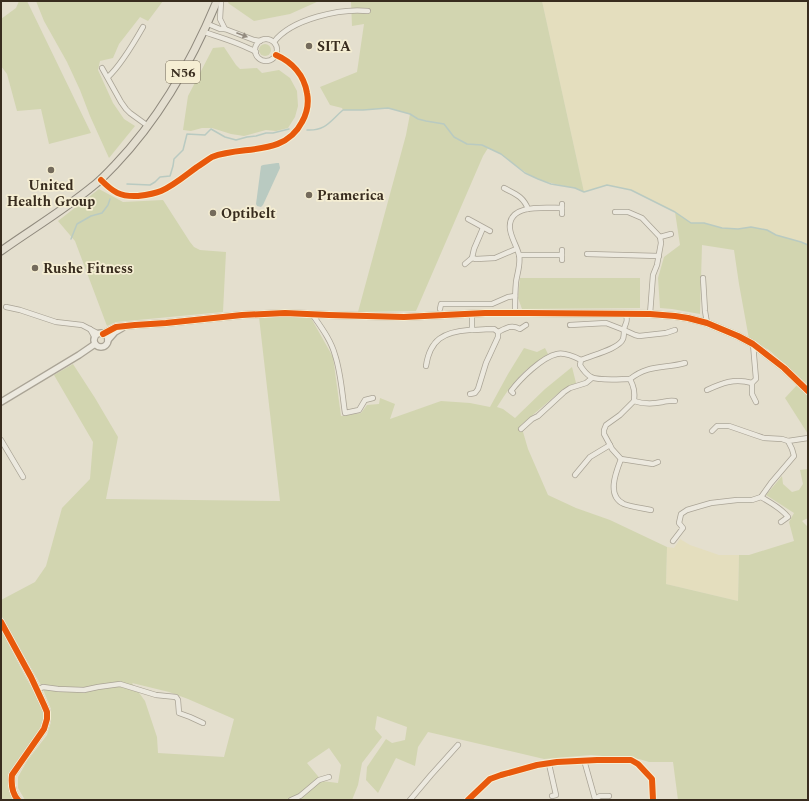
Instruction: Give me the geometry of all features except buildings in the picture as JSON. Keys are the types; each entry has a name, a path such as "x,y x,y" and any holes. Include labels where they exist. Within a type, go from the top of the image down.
{"main road":[{"name":"N56","path":"1,251 68,205 101,180 124,155 167,100 204,32 217,1"}],"street":[{"path":"221,1 220,19 225,29"},
{"path":"274,42 281,34 290,28 310,19 342,11 368,11"},
{"path":"204,32 248,48 256,52 263,60 270,60 276,55 277,48 274,42 267,39 254,40 208,24"},
{"path":"108,77 113,73 143,27"},
{"path":"256,52 256,46 260,40"},
{"path":"101,180 117,194 130,196 151,194 169,187 210,158 236,151 272,146 286,140 299,128 307,110 308,97 301,75 289,63 276,55"},
{"path":"102,68 121,102 130,113 148,126"},
{"path":"504,188 523,199 528,208"},
{"path":"515,313 519,255 510,229 510,222 513,216 521,210 528,208 562,209"},
{"path":"615,212 628,212 642,218 660,237 661,243 659,256 653,275 650,314"},
{"path":"468,219 490,231"},
{"path":"466,264 472,258 474,249 483,228"},
{"path":"660,237 671,234"},
{"path":"472,258 495,258 516,249"},
{"path":"519,255 562,252 562,260"},
{"path":"587,254 659,256"},
{"path":"703,278 704,311 707,323"},
{"path":"704,293 709,294"},
{"path":"440,308 441,304 492,304 508,297 515,296"},
{"path":"6,307 56,322 82,325 99,335 106,336 108,340"},
{"path":"1,402 79,355 95,344 94,341 99,335 116,327 242,315 285,313 404,317 515,313 650,314 688,318 707,323 732,333 753,344 784,368 808,391"},
{"path":"312,314 335,353 340,370 345,412 359,410 365,400 373,398"},
{"path":"472,314 472,330"},
{"path":"513,393 511,391 526,374 540,362 556,354 565,354 581,360 615,347 623,338 628,320 626,314"},
{"path":"570,325 606,323 639,336 666,333 675,330"},
{"path":"498,332 515,326 520,329 526,325"},
{"path":"95,344 99,347 103,347 107,344 108,340 115,332 126,326"},
{"path":"444,329 447,334"},
{"path":"426,366 429,352 438,341 447,334 472,330 494,329 498,332"},
{"path":"470,394 476,393 478,389 486,363 498,337 498,332"},
{"path":"753,344 756,379 752,383 752,394 756,402"},
{"path":"581,360 580,365 585,373 592,378 603,379 630,379 638,373 651,368 685,363"},
{"path":"521,429 532,419 538,416 564,392 592,378"},
{"path":"630,379 635,391 634,401 620,415 606,425 604,434 612,449 621,459 652,464 658,462"},
{"path":"707,390 722,383 746,381 752,383"},
{"path":"634,401 648,404 670,400 675,401"},
{"path":"712,431 717,426 729,426 764,438 782,439 788,441 808,438"},
{"path":"1,440 23,477"},
{"path":"673,541 683,528 679,523 681,514 687,510 711,503 752,500 761,497 794,456 788,441"},
{"path":"575,475 590,456 610,445"},
{"path":"621,459 614,484 614,492 618,499 622,503 629,506 651,510"},
{"path":"761,497 785,513 788,517 781,522"},
{"path":"1,622 47,712 47,720 44,729 12,775 12,787 15,797 18,800"},
{"path":"37,690 43,687 84,690 120,684 156,695 176,697 178,700 179,713 202,723"},
{"path":"410,800 430,775 458,745"},
{"path":"584,760 595,799 600,796 609,796"},
{"path":"468,800 486,782 494,777 537,765 584,760 623,760 634,762 643,768 652,779 653,800"},
{"path":"549,764 556,795 552,796"},
{"path":"291,800 300,796 319,780 329,777"}],"shaded area":[{"path":"542,1 808,1 808,245 776,235 767,230 751,227 738,229 722,228 704,223 691,223 675,212 631,190 607,185 584,192"},
{"path":"279,163 280,168 263,205 261,207 257,206 261,166"},
{"path":"680,539 690,545 719,555 739,555 738,601 666,584 667,547 674,548"}],"green space":[{"path":"19,1 27,1 91,133 49,144 41,109 17,111 7,74 1,66 1,19 16,8"},
{"path":"36,1 163,1 148,21 140,17 119,44 113,58 100,61 98,70 113,103 124,119 135,126 109,158 67,62 44,21"},
{"path":"229,1 319,1 290,14 254,21 228,3"},
{"path":"351,1 542,1 584,192 549,183 533,177 500,154 488,148 483,156 416,311 358,312 406,135 410,114 388,108 343,110 342,108 330,105 320,87 357,72 364,24 352,26"},
{"path":"263,44 267,44 271,50 267,56 263,56 259,52 259,48"},
{"path":"224,47 240,69 257,68 262,73 279,70 290,78 297,91 298,106 295,117 288,128 276,131 266,130 244,136 231,134 212,128 202,128 191,131 183,130 188,96 213,48"},
{"path":"99,189 123,202 163,200 194,247 200,250 226,252 223,312 116,322 107,326 75,241 58,221"},
{"path":"675,212 691,223 704,223 722,228 738,229 751,227 767,230 776,235 808,245 808,385 769,350 749,339 734,250 702,245 700,314 660,308 658,278 664,257 680,245"},
{"path":"520,278 640,278 640,308 522,309 518,298"},
{"path":"279,316 311,318 333,357 341,416 361,413 367,405 379,404 380,398 395,404 390,419 441,401 470,403 490,407 524,348 537,352 545,348 548,354 533,364 517,379 497,407 503,409 515,418 545,389 572,367 576,383 562,390 521,425 528,449 548,495 576,508 610,520 667,547 666,584 738,601 739,555 749,555 794,541 789,522 794,513 766,495 782,476 783,484 792,492 799,490 803,484 800,470 808,469 808,518 802,521 808,527 808,800 678,800 673,762 649,762 639,759 591,755 544,759 428,732 418,747 415,766 396,758 378,793 366,780 367,767 386,739 392,743 405,740 407,727 377,716 375,729 382,737 362,763 358,785 352,800 25,800 18,788 18,777 27,761 47,735 51,722 51,709 42,687 1,615 1,600 35,582 46,566 62,508 90,479 93,442 54,375 73,364 118,437 106,499 280,501 259,317","holes":["132,683 169,692 234,719 224,757 158,753 157,737 145,701","329,748 341,765 338,783 322,781 307,763"]},
{"path":"798,384 808,394 808,434 785,398"},
{"path":"1,630 35,694 43,713 42,724 38,735 18,765 13,776 11,787 14,800 1,800"}],"waterway":[{"path":"307,130 319,129 323,127 343,110 388,108 410,114 418,119 444,124 454,137 467,144 482,145 501,154 525,173 551,184 575,188 584,192 607,185 631,190 675,212 691,223 704,223 722,228 738,229 751,227 767,230 776,235 808,245"},
{"path":"127,184 150,185 160,177 170,176 174,159 183,150 187,134 205,135 211,129 225,137 236,140 289,129"},
{"path":"71,239 77,224 91,216 102,213 108,205 110,199"}],"cycle path":[{"path":"101,180 113,191 122,195 138,196 153,194 170,186 212,157 224,153 262,148 285,141 294,133 302,122 307,108 308,97 300,75 292,65 276,55"},
{"path":"103,334 116,327 242,315 285,313 404,317 485,313 650,314 675,316 707,323 753,344 784,368 808,391"},
{"path":"1,622 31,677 47,712 47,719 44,729 12,775 12,788 18,800"},
{"path":"468,800 490,779 501,775 537,765 557,762 597,760 631,760 638,764 652,779 653,800"}],"place":[{"name":"SITA","path":"309,46"},
{"name":"United Health Group","path":"51,170"},
{"name":"Pramerica","path":"309,195"},
{"name":"Optibelt","path":"213,213"},
{"name":"Rushe Fitness","path":"35,268"}]}
